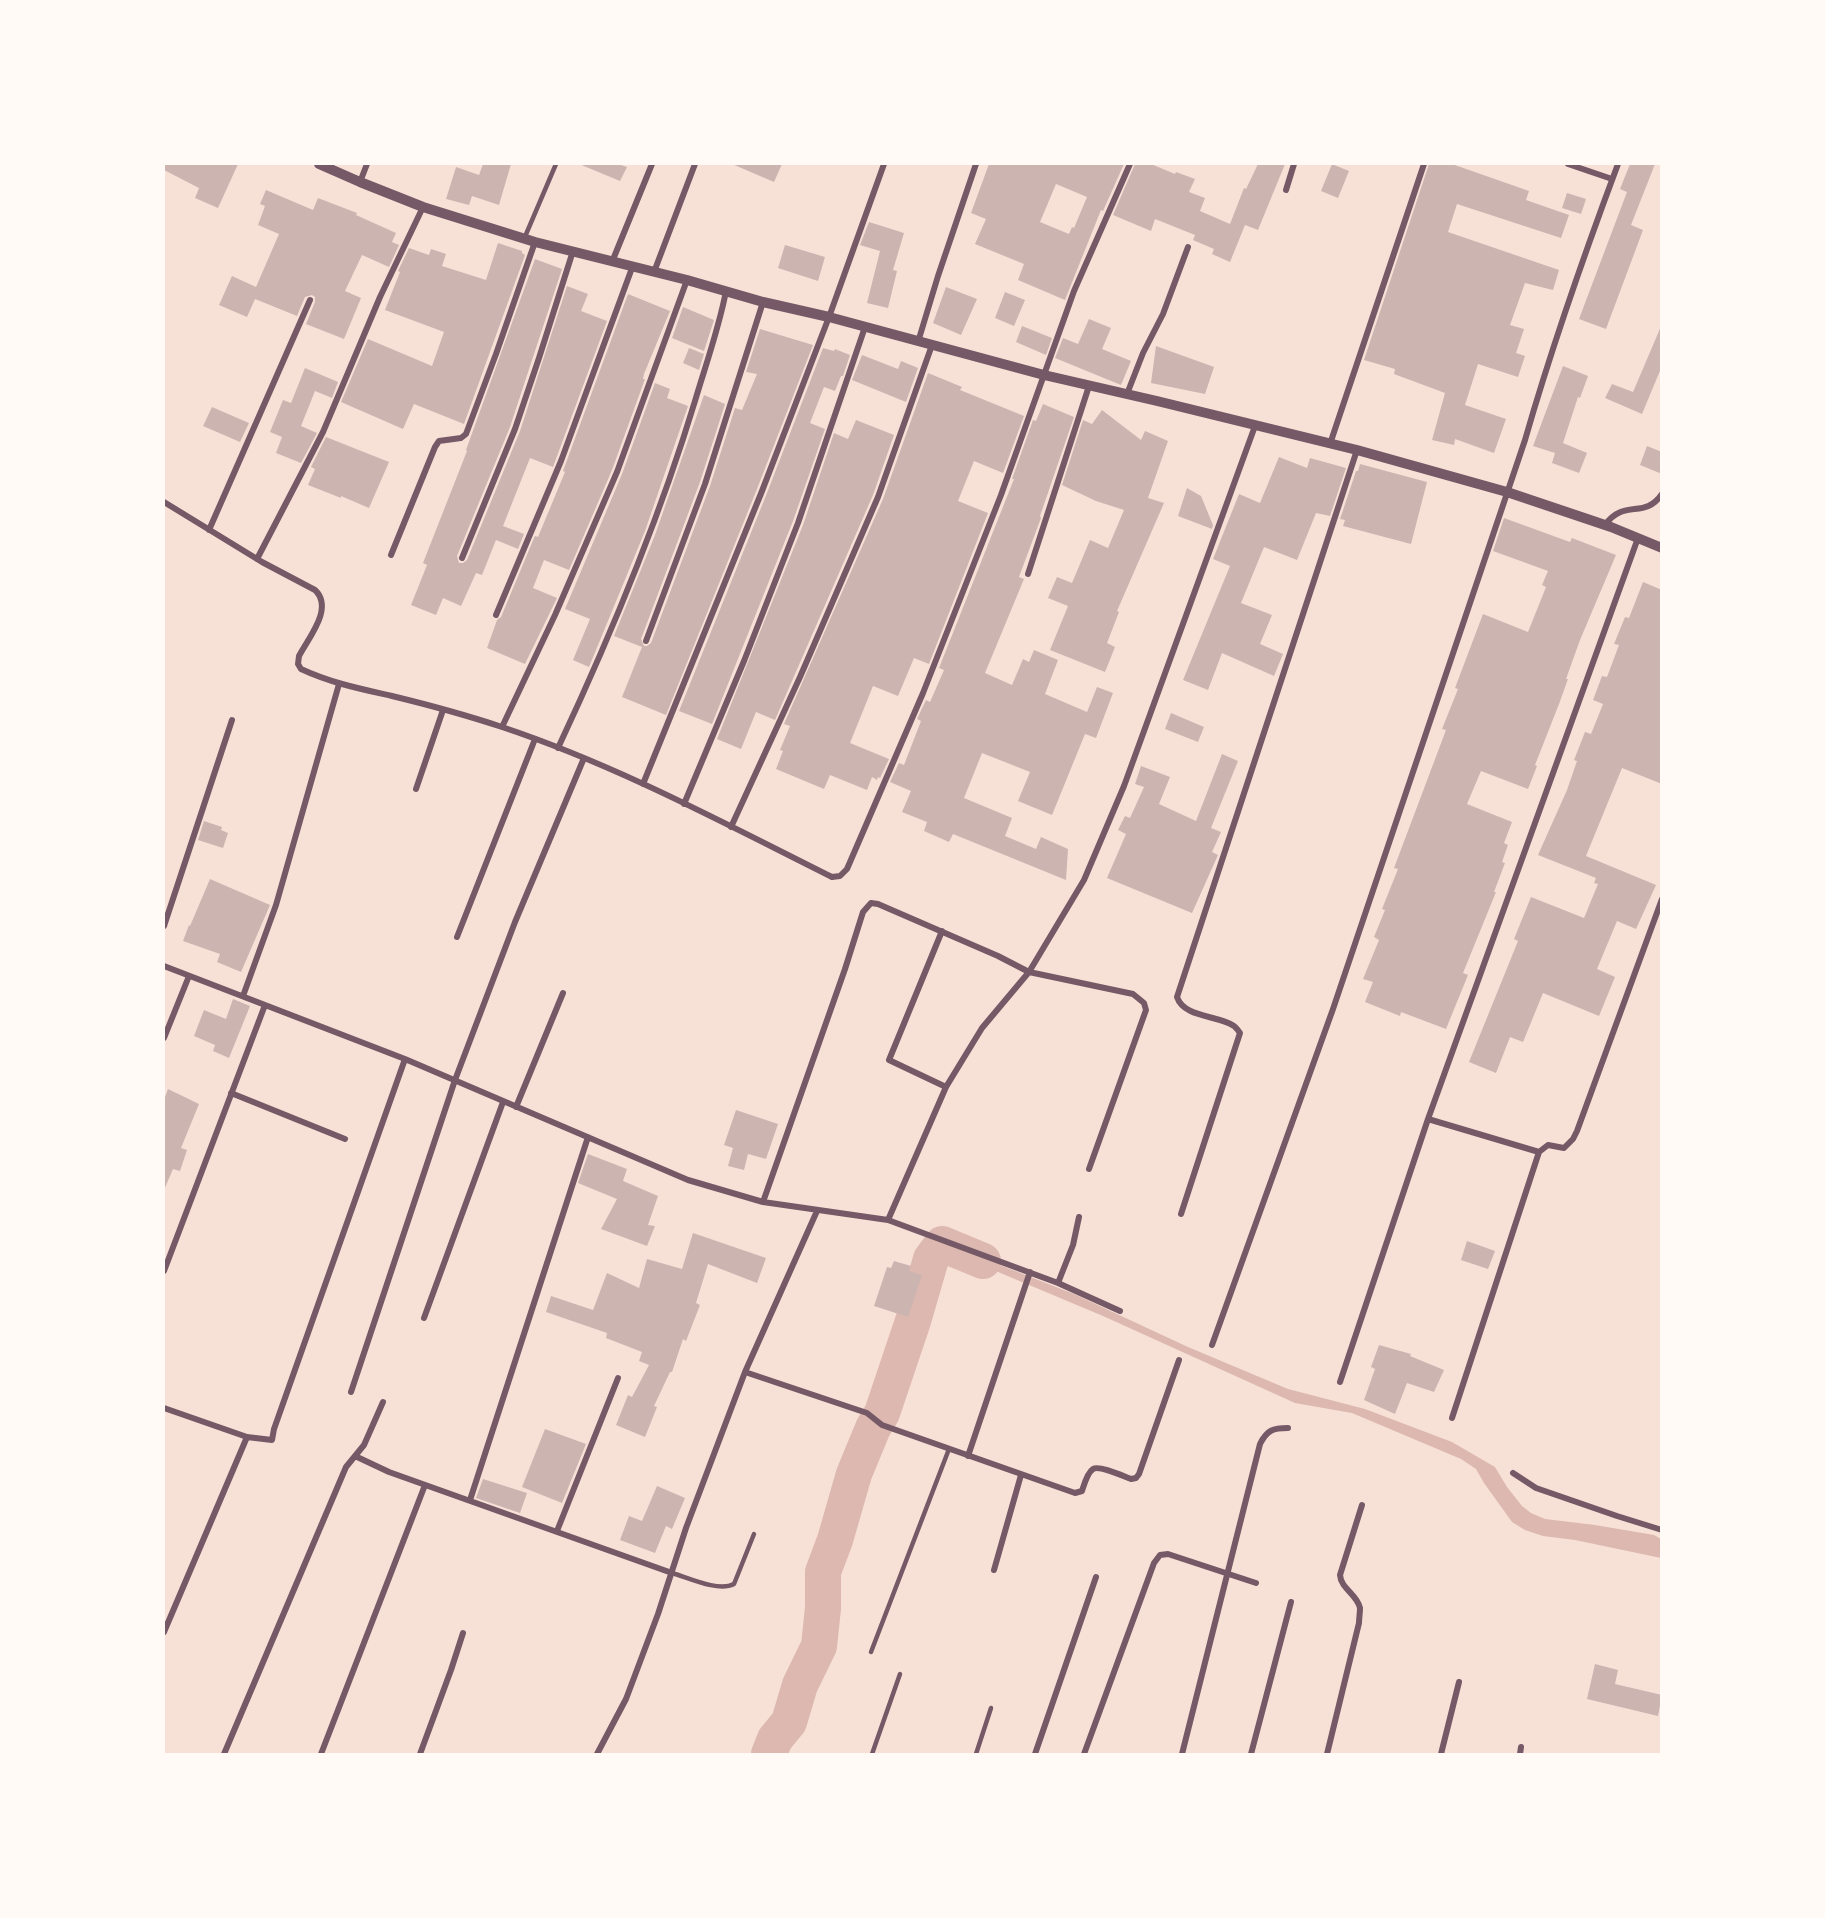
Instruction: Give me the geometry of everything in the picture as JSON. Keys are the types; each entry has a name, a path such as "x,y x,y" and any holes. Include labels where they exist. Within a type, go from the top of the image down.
{"street":[{"path":"319,164 423,207 529,240 1044,375 1357,450 1507,492 1605,525 1662,548"},
{"path":"360,182 367,164"},
{"path":"611,262 652,164"},
{"path":"654,272 695,164"},
{"path":"643,784 762,491 829,317 884,164"},
{"path":"918,342 934,286 976,164"},
{"path":"164,502 321,595 323,608 299,656 298,664 301,669 339,684 442,710 535,739 643,784 832,877 840,876 847,869 922,693 1002,495 1074,291 1130,164"},
{"path":"1286,190 1294,164"},
{"path":"1330,444 1424,164"},
{"path":"1568,164 1612,179"},
{"path":"1212,1346 1333,1009 1526,440 1546,367 1618,164"},
{"path":"258,559 323,432 380,297 423,207"},
{"path":"391,555 435,447 439,441 461,438 466,434 496,354 529,240"},
{"path":"1127,394 1143,353 1163,314 1188,247"},
{"path":"462,558 515,429 573,251"},
{"path":"496,615 561,461 632,268"},
{"path":"502,727 559,605 612,483 687,280"},
{"path":"558,748 596,666 659,513 697,397 722,313 726,291"},
{"path":"209,530 310,300"},
{"path":"646,641 705,484 763,302"},
{"path":"684,804 744,662 798,524 865,327"},
{"path":"731,827 800,678 878,498 932,345"},
{"path":"1028,574 1089,386"},
{"path":"888,1220 946,1087 982,1028 1029,972 1084,880 1124,786 1254,426"},
{"path":"1181,1214 1240,1034 1234,1026 1179,1004 1177,997 1357,450"},
{"path":"1605,525 1612,515 1623,510 1647,508 1662,494"},
{"path":"1340,1382 1428,1119 1638,538"},
{"path":"243,996 276,905 339,684"},
{"path":"416,789 442,710"},
{"path":"164,926 232,720"},
{"path":"457,937 535,739"},
{"path":"351,1392 455,1080 515,922 584,758"},
{"path":"1452,1418 1539,1152 1548,1145 1564,1148 1577,1131 1662,899"},
{"path":"763,1202 845,969 862,912 871,903 878,903 1029,972 1133,994 1144,1003 1146,1010 1089,1169"},
{"path":"942,931 889,1060 946,1087"},
{"path":"164,966 405,1059 688,1180 763,1202 888,1220 1058,1283 1120,1311"},
{"path":"164,1038 189,976"},
{"path":"516,1107 563,993"},
{"path":"164,1271 265,1005"},
{"path":"164,1408 247,1437 272,1440 405,1059"},
{"path":"231,1093 345,1139"},
{"path":"424,1318 503,1102"},
{"path":"1428,1119 1539,1152"},
{"path":"470,1500 588,1137"},
{"path":"597,1755 626,1699 686,1528 745,1372 817,1211"},
{"path":"1058,1283 1073,1245 1079,1217"},
{"path":"968,1456 1022,1290 1030,1273"},
{"path":"745,1372 867,1413 882,1425 1075,1493 1082,1491 1094,1468 1131,1479 1136,1478 1141,1470 1179,1360"},
{"path":"557,1531 618,1378"},
{"path":"224,1755 346,1467 364,1445 383,1402"},
{"path":"1182,1755 1260,1444 1266,1432 1274,1428 1288,1428"},
{"path":"164,1632 247,1437"},
{"path":"355,1456 389,1472 672,1573"},
{"path":"1513,1473 1536,1488 1662,1530"},
{"path":"994,1570 1021,1475"},
{"path":"321,1755 425,1485"},
{"path":"1327,1755 1359,1623 1358,1603 1340,1581 1340,1575 1362,1505"},
{"path":"1084,1755 1154,1563 1160,1555 1168,1554 1256,1583"},
{"path":"1035,1755 1096,1577"},
{"path":"1251,1755 1291,1602"},
{"path":"420,1755 463,1634"},
{"path":"1441,1755 1459,1682"},
{"path":"1520,1755 1521,1747"}],"lane":[{"path":"529,240 556,164"},
{"path":"871,1652 949,1449"},
{"path":"672,1573 727,1588 734,1584 754,1534"},
{"path":"872,1755 900,1674"},
{"path":"976,1755 991,1708"}],"shaded area":[{"path":"931,1238 1074,1294 1188,1347 1288,1389 1365,1409 1452,1442 1495,1467 1507,1487 1522,1506 1531,1513 1545,1519 1654,1535 1661,1539 1661,1558 1575,1540 1543,1536 1525,1530 1512,1522 1476,1469 1461,1459 1352,1413 1295,1403 1103,1316 929,1243"}],"building":[{"path":"164,164 238,164 218,208 195,198 199,188 164,170"},
{"path":"483,164 511,164 499,205 472,196 469,205 446,199 456,167 479,175"},
{"path":"579,164 618,164 627,167 620,181"},
{"path":"732,164 782,164 774,182"},
{"path":"989,164 1124,164 1103,211 1101,210 1065,300 1018,280 1024,264 975,244 986,219 971,213","holes":["1056,184 1087,197 1074,228 1072,227 1069,234 1040,222"]},
{"path":"1135,164 1151,164 1195,179 1189,192 1205,198 1200,211 1230,224 1244,188 1246,189 1258,164 1285,164 1258,230 1245,225 1230,262 1212,254 1214,249 1193,240 1195,235 1155,219 1151,231 1113,215"},
{"path":"1332,164 1349,171 1338,198 1321,191"},
{"path":"1429,164 1452,164 1529,191 1526,200 1569,215 1561,238 1457,204 1448,232 1559,270 1553,290 1525,283 1510,325 1524,329 1516,353 1525,356 1518,377 1478,364 1465,405 1506,419 1494,453 1455,439 1454,445 1432,440 1445,393 1394,374 1395,369 1364,360"},
{"path":"1630,164 1655,164 1631,225 1643,230 1606,329 1579,319 1627,192 1620,189"},
{"path":"266,190 313,210 318,198 357,213 356,215 396,233 392,242 399,245 389,267 362,255 345,291 361,298 344,339 306,324 315,302 315,297 312,295 305,297 297,316 255,299 247,317 219,305 232,276 256,287 279,234 258,225 265,206 260,204"},
{"path":"1567,193 1586,199 1581,214 1562,208"},
{"path":"869,222 904,233 893,270 897,271 888,308 867,303 880,251 860,245"},
{"path":"498,243 522,251 525,255 464,424 414,404 403,429 341,402 368,339 432,366 444,332 385,310 400,272 398,271 409,248 429,255 431,249 446,254 442,266 486,280"},
{"path":"785,245 825,257 818,281 778,268"},
{"path":"535,259 562,269 510,427 457,556 459,563 467,560 520,431 567,286 588,294 581,311 607,321 553,467 530,458 503,526 524,534 518,549 496,540 482,575 476,573 461,606 443,598 436,615 411,605 427,565 423,563 467,451"},
{"path":"946,287 977,299 961,335 933,323"},
{"path":"1005,292 1025,300 1014,326 995,318"},
{"path":"628,294 670,311 644,374 643,379 645,379 612,470 569,570 544,560 533,588 557,598 525,664 487,648 497,620 501,617 534,538 538,537 565,472 563,471"},
{"path":"683,307 714,320 704,351 672,338"},
{"path":"1089,319 1111,328 1102,349 1131,361 1121,385 1055,358 1063,338 1078,344"},
{"path":"1662,324 1662,366 1642,414 1605,398 1612,384 1633,392"},
{"path":"1022,326 1052,338 1046,355 1016,342"},
{"path":"760,329 813,345 666,715 622,697 642,647 614,636 655,535 704,395 725,404 700,482 641,639 644,646 651,643 710,486 735,408 742,410 757,374 746,372"},
{"path":"1156,346 1214,367 1205,394 1151,383"},
{"path":"689,348 704,354 699,370 683,363"},
{"path":"823,348 834,351 835,349 850,355 835,391 824,387 810,423 825,429 793,521 712,724 679,711"},
{"path":"862,355 898,369 901,361 918,368 906,402 852,380"},
{"path":"1563,366 1588,376 1580,398 1578,397 1563,443 1587,453 1579,473 1552,463 1555,453 1533,446"},
{"path":"305,368 338,382 332,398 315,391 301,426 317,433 301,463 276,453 282,437 270,432 283,400 291,403"},
{"path":"928,373 962,387 960,390 1024,416 1003,473 974,461 958,501 988,513 929,664 914,658 898,696 873,686 850,743 889,759 880,778 878,777 877,780 872,777 867,790 830,775 824,789 776,769 783,751 780,750 790,726 784,724 883,499"},
{"path":"655,383 670,389 667,398 688,406 645,531 589,667 573,660 590,619 565,609 622,474"},
{"path":"1043,404 1074,417 1019,577 1024,579 985,673 1012,685 1023,659 1029,662 1034,650 1058,660 1045,694 1087,712 1097,687 1113,693 1096,738 1085,734 1052,815 1018,801 1030,772 982,753 964,798 1012,818 1005,836 1036,849 1041,837 1068,849 1066,880 953,834 949,842 924,831 927,822 902,812 911,791 890,782 899,763 904,765 921,721 917,719 926,700 930,702 944,670 939,668 1014,479 1012,479 1033,420 1036,421"},
{"path":"212,407 249,423 240,442 203,426"},
{"path":"1102,410 1141,440 1145,431 1168,441 1148,498 1164,503 1117,611 1119,612 1107,643 1115,647 1105,672 1050,650 1068,606 1048,598 1057,577 1072,583 1090,540 1108,548 1124,510 1096,501 1062,485 1083,420 1092,424"},
{"path":"856,420 894,435 873,495 775,720 756,712 741,749 717,739 803,525 834,433 848,439"},
{"path":"326,437 389,462 369,508 308,485 315,469 311,467"},
{"path":"1647,446 1662,452 1662,474 1640,465"},
{"path":"1279,457 1307,468 1310,458 1346,468 1330,516 1316,513 1297,560 1264,547 1241,603 1272,615 1260,644 1283,654 1274,676 1222,653 1208,690 1183,680 1230,566 1213,559 1239,494 1260,503"},
{"path":"1360,464 1427,482 1411,544 1343,526 1345,520 1340,519"},
{"path":"1187,488 1201,496 1213,525 1212,529 1178,516"},
{"path":"1504,518 1570,542 1572,538 1616,555 1580,640 1528,789 1481,771 1467,804 1512,822 1504,843 1508,845 1502,862 1505,863 1494,892 1496,892 1463,973 1468,975 1446,1029 1401,1012 1400,1016 1365,1002 1373,982 1363,979 1379,940 1374,937 1398,869 1394,868 1446,730 1442,729 1458,689 1455,688 1483,614 1528,632 1546,587 1542,585 1548,571 1493,551"},
{"path":"1643,582 1662,590 1662,784 1622,768 1586,856 1656,885 1636,929 1617,921 1597,969 1615,977 1599,1016 1543,993 1523,1042 1510,1037 1496,1073 1469,1062 1518,941 1514,939 1531,897 1584,918 1598,884 1594,883 1596,878 1538,855 1567,790 1577,761 1574,760 1585,732 1591,734 1603,704 1593,700 1602,676 1607,677 1619,645 1614,644 1625,617 1629,618"},
{"path":"1171,713 1204,727 1198,742 1165,729"},
{"path":"1222,754 1238,761 1211,828 1221,832 1212,852 1218,855 1192,913 1107,878 1126,834 1118,830 1125,816 1130,818 1144,787 1135,784 1141,766 1170,777 1159,804 1196,821"},
{"path":"204,821 222,827 221,830 228,833 223,848 198,840"},
{"path":"210,879 270,905 241,972 217,962 220,954 183,941"},
{"path":"233,999 250,1006 229,1058 213,1051 215,1045 194,1036 204,1010 226,1019"},
{"path":"168,1089 199,1104 181,1148 187,1150 180,1171 173,1169 164,1190 164,1100"},
{"path":"736,1110 778,1124 766,1159 748,1154 744,1170 728,1166 733,1148 724,1145"},
{"path":"588,1154 627,1169 623,1181 658,1196 648,1225 655,1226 647,1246 601,1229 617,1199 578,1183"},
{"path":"693,1233 766,1258 757,1283 708,1264 696,1303 700,1305 686,1341 683,1339 672,1372 654,1406 657,1407 645,1437 616,1425 628,1395 632,1397 649,1365 639,1361 642,1352 606,1338 607,1333 546,1312 551,1296 593,1310 607,1273 639,1288 647,1259 682,1269"},
{"path":"1467,1241 1495,1251 1488,1269 1461,1260"},
{"path":"894,1261 911,1266 909,1271 922,1275 908,1317 874,1306 887,1267 891,1268"},
{"path":"1379,1345 1411,1354 1410,1356 1444,1370 1434,1392 1407,1383 1395,1414 1364,1400 1375,1369 1371,1367"},
{"path":"545,1429 586,1444 562,1503 522,1487"},
{"path":"483,1479 527,1493 520,1513 476,1498"},
{"path":"657,1486 685,1498 672,1529 666,1526 655,1553 620,1540 629,1516 642,1521"},
{"path":"1595,1664 1618,1670 1615,1684 1662,1695 1658,1716 1587,1699"}],"waterway":[{"path":"769,1754 775,1739 789,1722 800,1685 819,1646 823,1608 823,1572 854,1474 873,1428 882,1413 931,1259 942,1244 983,1261"}]}
